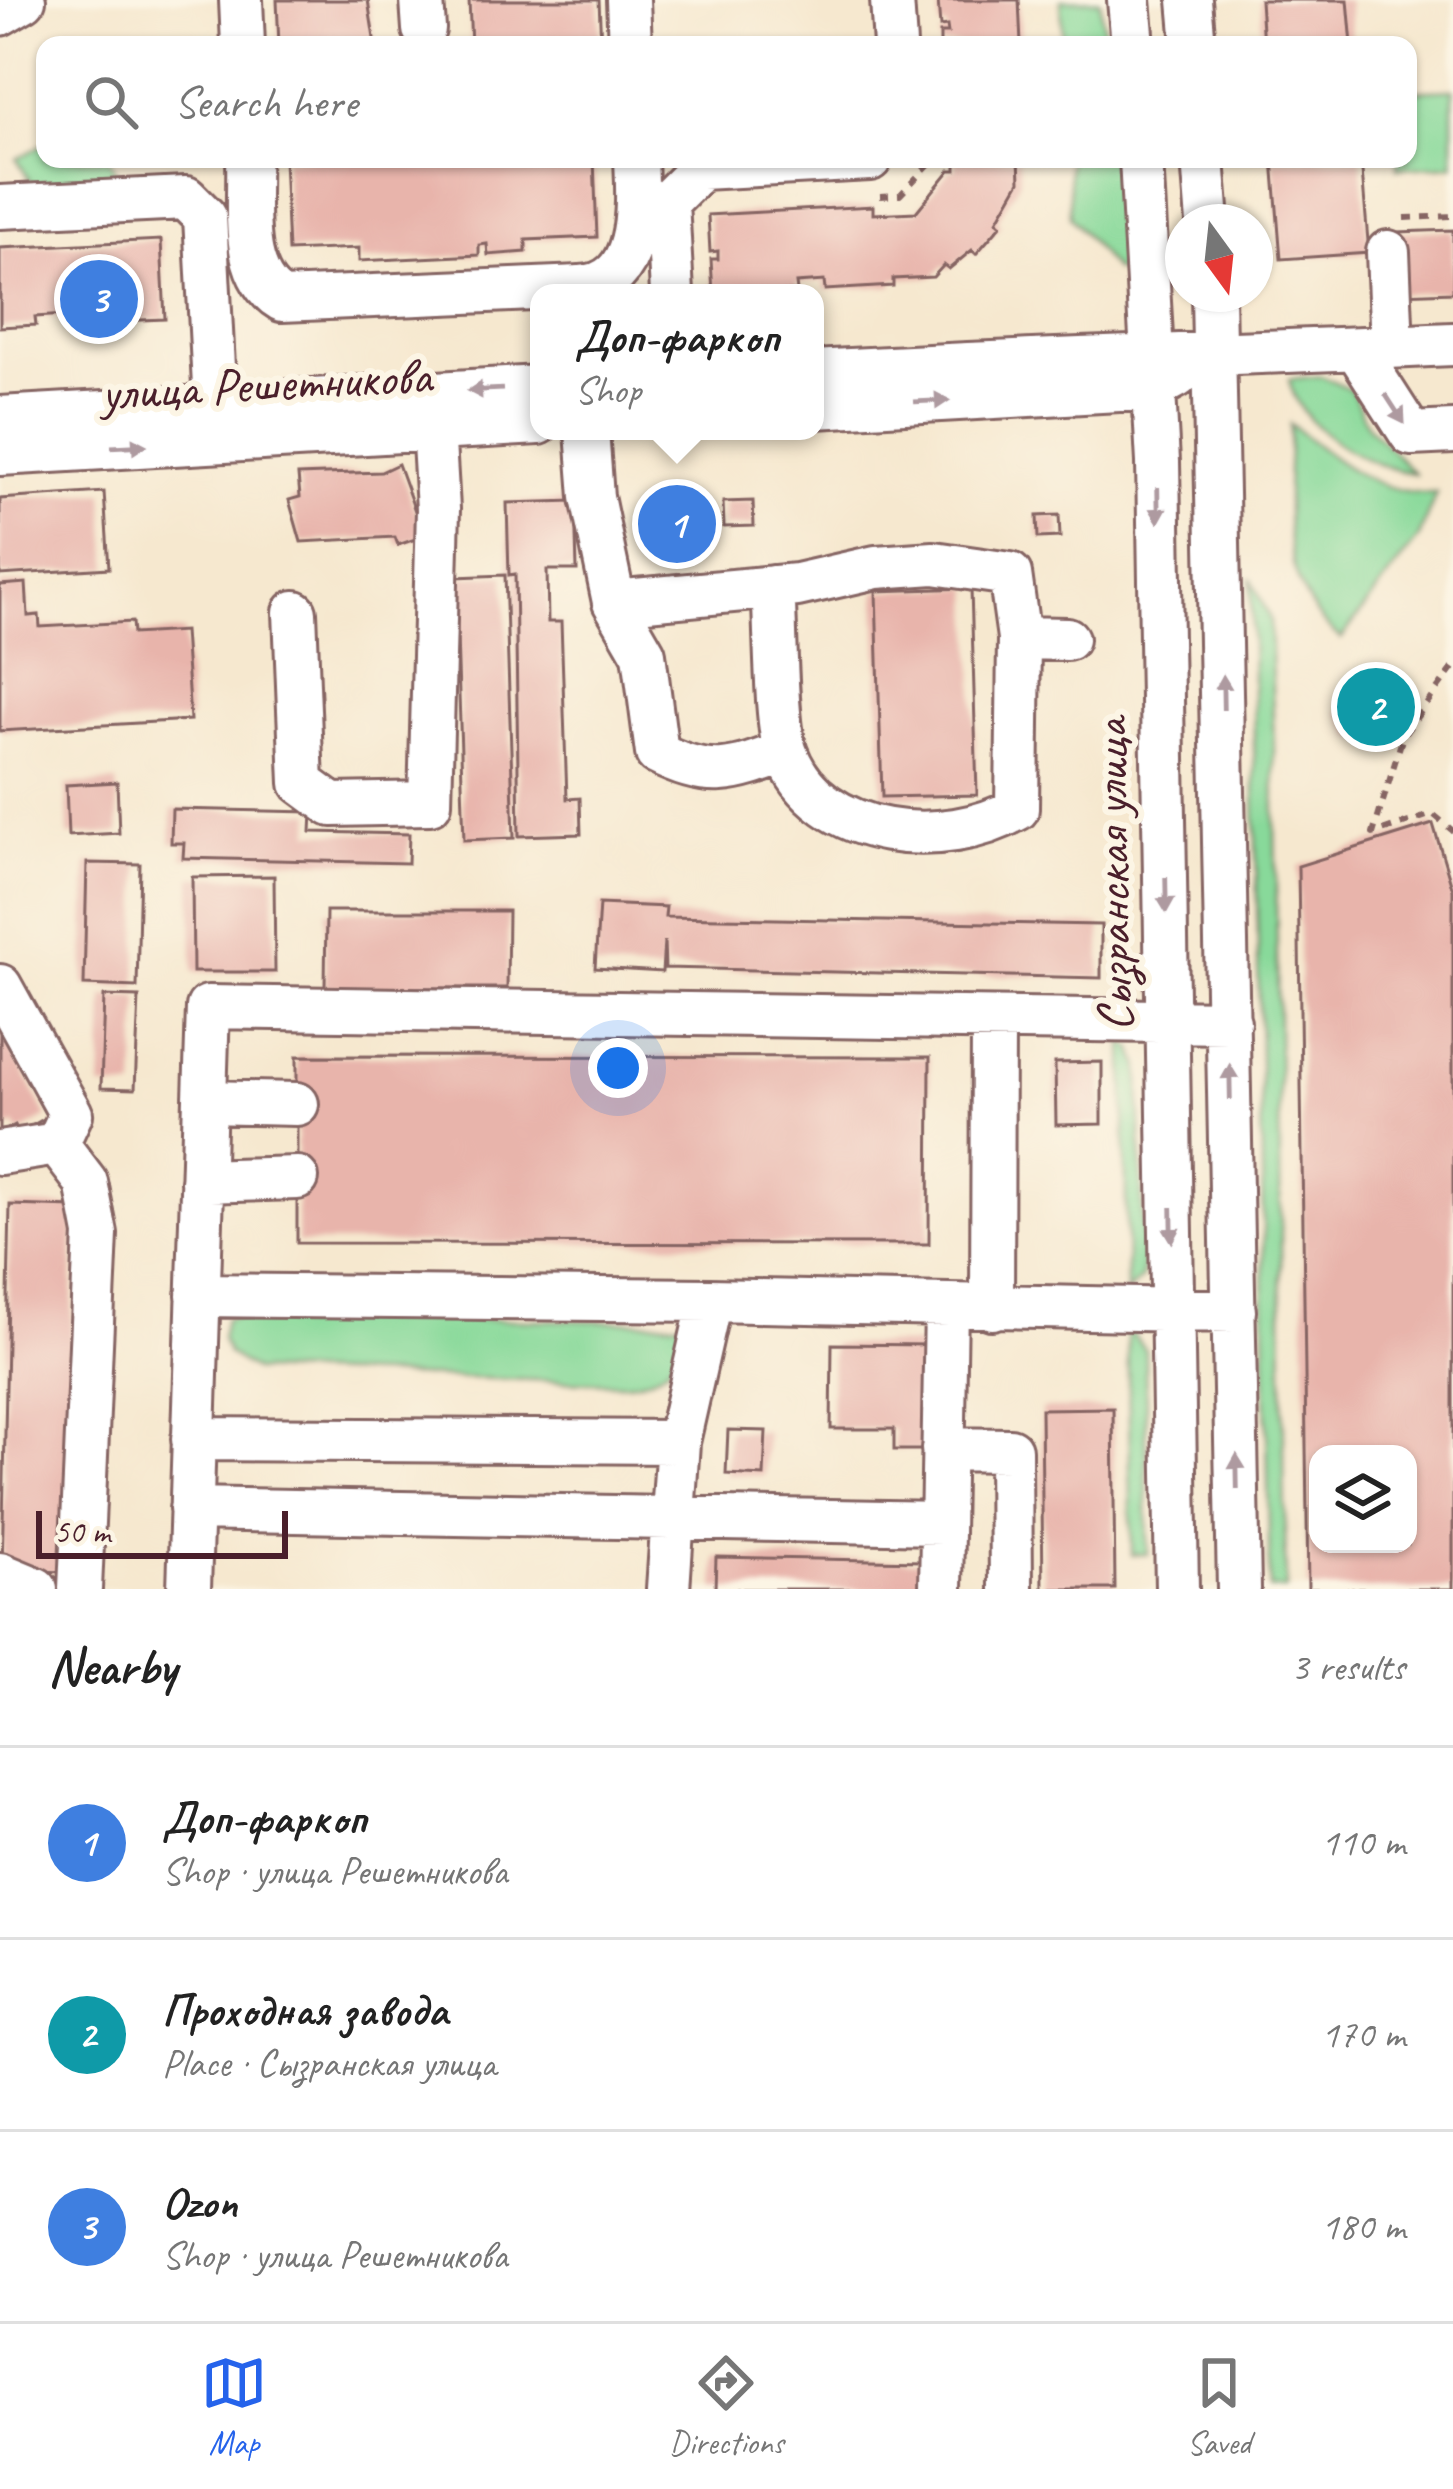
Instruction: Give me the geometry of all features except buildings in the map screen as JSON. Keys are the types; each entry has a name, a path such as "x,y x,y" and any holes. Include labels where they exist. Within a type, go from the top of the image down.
{"street":[{"path":"0,14 24,0"},
{"path":"241,0 243,36"},
{"path":"628,0 630,36"},
{"path":"892,0 894,36"},
{"path":"1129,0 1132,36"},
{"path":"248,168 253,261 264,286 282,301 530,292"},
{"path":"592,284 608,276 632,244 639,225 636,168"},
{"path":"672,284 667,202 701,168 873,178"},
{"name":"Сызранская улица","path":"1142,168 1154,370 1178,1589"},
{"path":"1204,168 1207,204"},
{"path":"0,207 186,198 205,217 215,405"},
{"path":"1388,235 1375,348 1411,434 1453,432"},
{"path":"1214,312 1239,1589"},
{"path":"824,406 1154,370 1215,356 1453,344"},
{"path":"824,372 1154,370"},
{"name":"улица Решетникова","path":"0,454 432,411 530,389"},
{"name":"улица Решетникова","path":"0,418 215,405 432,411 530,422"},
{"path":"295,612 302,783 332,805 430,803 438,509 432,411"},
{"path":"588,440 592,497 614,602 644,655 657,753 690,770 736,771 785,752"},
{"path":"614,602 773,587 934,563 1010,574 1019,638 1017,809 989,825 909,836 815,800 785,752 773,587"},
{"path":"1019,638 1067,639"},
{"path":"0,986 71,1114 57,1144"},
{"path":"189,1589 208,1006 1229,1022"},
{"path":"992,1308 993,1019"},
{"path":"205,1102 297,1104"},
{"path":"0,1153 57,1144"},
{"path":"57,1144 86,1182 96,1234 77,1586"},
{"path":"202,1181 297,1178"},
{"path":"198,1295 1234,1311"},
{"path":"668,1589 678,1442 710,1300"},
{"path":"943,1449 1010,1450 1011,1580 941,1580 943,1449 946,1307"},
{"path":"194,1439 678,1442"},
{"path":"191,1509 942,1522"},
{"path":"0,1574 36,1589"}],"path":[{"path":"873,178 900,195 926,168"},
{"path":"1388,235 1453,216"},
{"path":"1453,668 1403,736 1373,834 1433,814 1453,831"}],"green space":[{"path":"1061,0 1100,0 1105,36 1063,36"},
{"path":"1453,89 1453,165 1417,167 1417,91"},
{"path":"36,148 36,168 114,168 124,185 35,190 17,159"},
{"path":"1068,168 1116,168 1124,271 1115,271 1070,217"},
{"path":"1321,376 1352,391 1368,427 1414,473 1356,454 1306,414 1289,379"},
{"path":"1290,424 1374,482 1436,493 1419,537 1341,639 1319,617 1294,568 1287,512"},
{"path":"1251,578 1270,619 1286,1589 1270,1589"},
{"path":"1124,1043 1133,1048 1140,1067 1143,1268 1141,1279 1127,1292"},
{"path":"225,1319 679,1322 684,1328 677,1352 665,1369 646,1379 622,1383 255,1371 228,1354 221,1339"},
{"path":"1127,1327 1145,1350 1148,1554 1132,1555"}],"place":[{"name":"Ozon","path":"99,299"},
{"name":"Доп-фаркоп","path":"677,524"},
{"name":"Проходная завода","path":"1376,707"}]}
